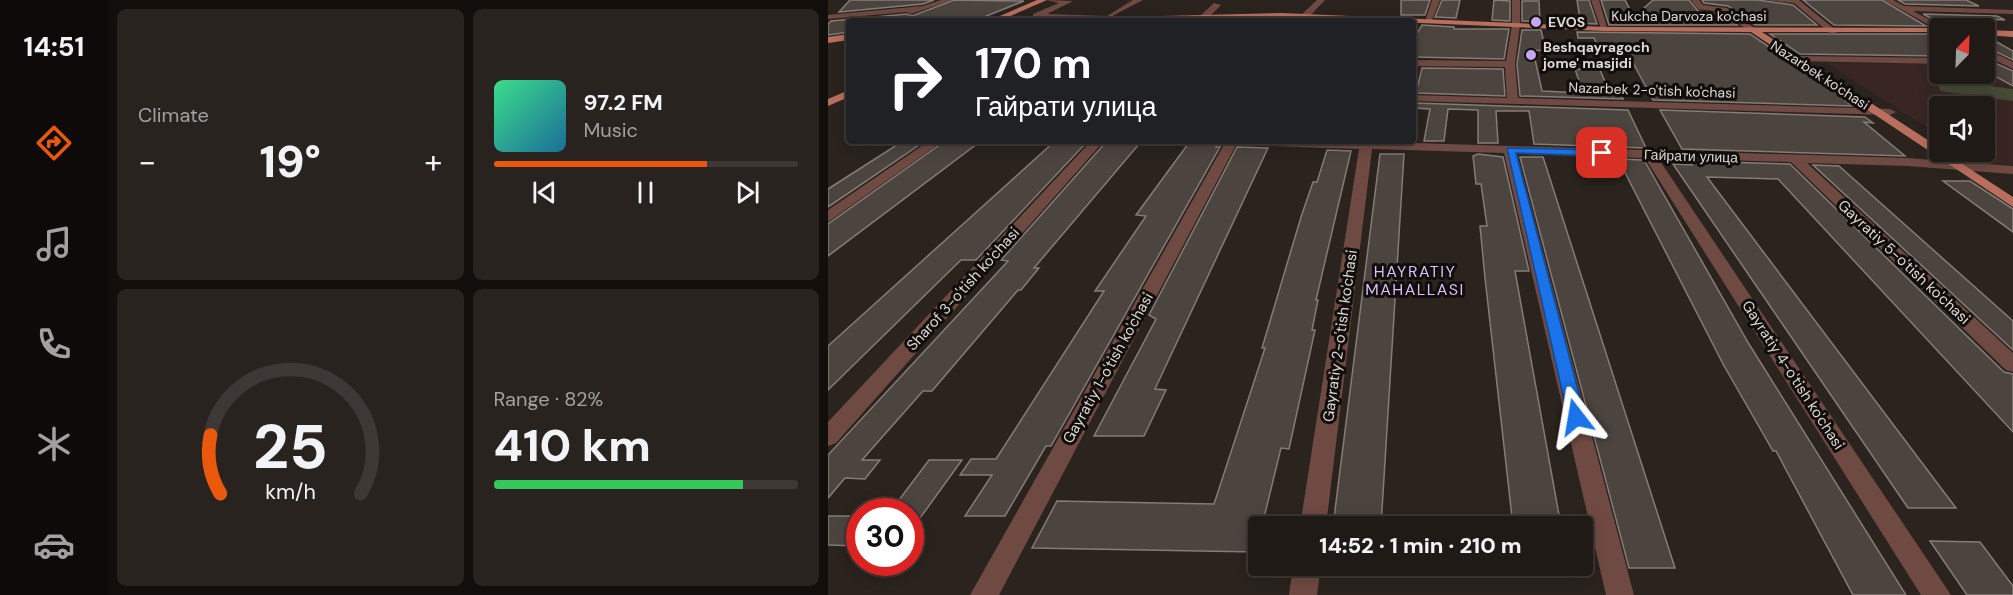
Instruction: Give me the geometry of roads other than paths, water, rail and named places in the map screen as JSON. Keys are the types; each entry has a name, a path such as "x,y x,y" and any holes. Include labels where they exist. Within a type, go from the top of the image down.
{"main road":[{"path":"999,18 1043,0"},
{"path":"1006,18 1050,0"},
{"name":"Kukcha Darvoza ko'chasi","path":"1154,18 1304,16 1366,18"},
{"name":"Kukcha Darvoza ko'chasi","path":"1304,16 1340,18"},
{"name":"Kukcha Darvoza ko'chasi","path":"1043,17 1074,18"},
{"name":"Kukcha Darvoza ko'chasi","path":"1183,18 1204,17"},
{"name":"Kukcha Darvoza ko'chasi","path":"1416,20 1615,32 1929,31"},
{"name":"Kukcha Darvoza ko'chasi","path":"1416,22 1605,29 1832,31"},
{"name":"Nazarbek ko'chasi","path":"1757,31 1929,138"},
{"path":"1995,34 2013,35"},
{"path":"830,40 846,37"},
{"name":"Nazarbek ko'chasi","path":"1803,59 1877,112 2013,203"},
{"path":"828,103 846,94"},
{"path":"1965,162 2013,193"}],"street":[{"path":"895,18 948,0"},
{"path":"1020,12 1043,17 1069,1 1050,0"},
{"path":"1106,18 1138,0"},
{"path":"1304,16 1321,0"},
{"path":"1428,20 1436,0"},
{"path":"1513,100 1510,64 1516,26 1516,0"},
{"path":"1595,0 1605,29"},
{"path":"1695,0 1701,7 1724,10 1757,31"},
{"path":"1768,0 1795,1 1832,31"},
{"path":"1888,0 1929,24"},
{"path":"1204,17 1217,5"},
{"path":"828,17 923,8"},
{"path":"1902,8 2013,12"},
{"path":"1995,56 2010,64"},
{"path":"1803,59 1929,61"},
{"path":"1416,63 1510,64"},
{"path":"1995,63 2010,64"},
{"name":"Nazarbek 2-o'tish ko'chasi","path":"1416,98 1890,112"},
{"path":"828,217 933,144"},
{"name":"Sharof 3-o'tish ko'chasi","path":"828,437 1095,144"},
{"name":"Gayratiy 1-o'tish ko'chasi","path":"984,595 1228,144"},
{"name":"Гайрати улица","path":"1312,144 1795,159 2013,170"},
{"name":"Gayratiy 2-o'tish ko'chasi","path":"1314,516 1366,146"},
{"path":"1510,150 1620,595"},
{"name":"Gayratiy 4-o'tish ko'chasi","path":"1649,154 1937,595"},
{"name":"Gayratiy 5-o'tish ko'chasi","path":"1795,159 2013,365"},
{"path":"1303,595 1306,576"}],"place":[{"name":"EVOS","path":"1536,22"},
{"name":"Beshqayragoch jome' masjidi","path":"1531,55"}],"district":[{"name":"HAYRATIY MAHALLASI","path":"1415,280"}]}
